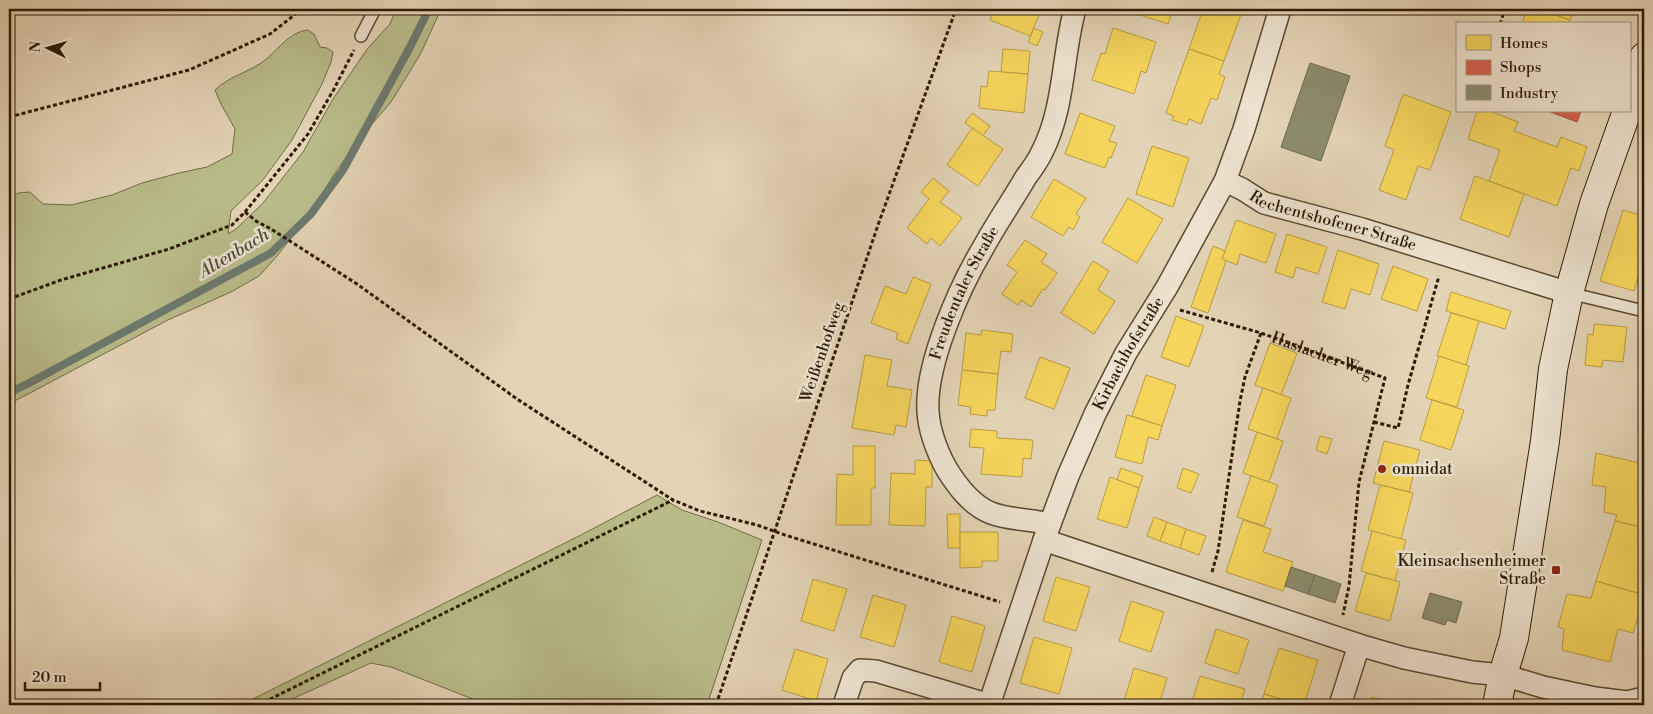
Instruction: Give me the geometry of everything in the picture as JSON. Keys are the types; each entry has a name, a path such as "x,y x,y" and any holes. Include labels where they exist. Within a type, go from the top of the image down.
{"main road":[{"path":"1630,100 1644,57"},
{"path":"1497,705 1503,675 1514,638 1545,442 1553,369 1570,293 1594,204 1626,112"}],"street":[{"name":"Freudentaler Straße","path":"1047,532 1032,520 990,513 974,504 955,484 941,459 932,433 928,411 928,387 937,352 955,304 982,249 1042,152 1053,125 1059,99 1070,25 1075,9"},
{"name":"Kirbachhofstraße","path":"990,705 1047,532 1095,414 1126,354 1156,302 1168,287 1224,182 1244,129 1280,9"},
{"name":"Rechentshofener Straße","path":"1224,182 1242,189 1264,203 1362,229 1570,293"},
{"path":"1047,532 1205,594 1259,610 1359,645 1404,658 1472,672 1503,675 1543,687 1595,698 1633,702"},
{"path":"1340,705 1359,645"},
{"path":"844,705 853,678 860,670 867,669 990,705"}],"lane":[{"path":"361,36 375,9"},
{"path":"1570,293 1644,311"}],"path":[{"path":"9,117 189,70 270,34 302,9"},
{"name":"Weißenhofweg","path":"716,705 878,225 956,9"},
{"path":"1501,22 1505,9"},
{"path":"9,299 61,280 187,243 232,225 245,212 308,134 361,36"},
{"path":"245,212 256,221 271,228 357,284 517,399 673,500 700,511 756,525 1000,603 1004,593"},
{"path":"1374,422 1398,428 1408,385 1446,255"},
{"path":"1156,302 1261,334"},
{"name":"Haslacher Weg","path":"1205,594 1218,551 1245,377 1261,334 1385,378 1359,482 1349,586 1337,638"},
{"path":"258,705 673,500"}],"green space":[{"path":"396,9 441,9 421,53 391,102 360,138 312,210 278,255 259,276 231,292 168,320 9,404 9,199 18,193 30,192 43,204 71,205 112,195 142,183 207,167 232,154 235,129 215,90 267,59 294,34 308,30 314,34 320,47 327,48 333,52 331,62 322,84 292,140 263,180 231,211 228,234 236,229 263,203 303,152 333,99 368,48 390,24"},
{"path":"657,495 682,510 762,540 707,705 488,705 391,667 371,663 279,705 241,705 581,535"}],"building: Homes":[{"path":"994,9 1042,9 1030,36 990,20"},
{"path":"1121,9 1173,9 1168,24"},
{"path":"1203,9 1243,9 1224,61 1189,49"},
{"path":"1527,9 1538,9 1570,20 1570,22 1523,22"},
{"path":"1538,9 1575,9 1570,20"},
{"path":"1034,28 1043,32 1037,46 1028,42"},
{"path":"1113,28 1156,42 1146,73 1141,71 1134,94 1092,80 1101,53 1105,54"},
{"path":"1003,49 1030,51 1028,74 1001,72"},
{"path":"1189,49 1224,61 1219,74 1225,77 1217,100 1211,98 1201,124 1189,119 1187,125 1172,120 1174,116 1166,113"},
{"path":"989,71 1028,74 1024,113 979,108 981,86 987,87"},
{"path":"1403,94 1451,112 1430,170 1418,166 1406,200 1379,190 1394,150 1385,146"},
{"path":"1477,112 1493,112 1518,122 1514,131 1557,147 1561,137 1587,147 1579,171 1571,168 1557,206 1489,181 1500,150 1468,139"},
{"path":"972,113 990,126 983,136 965,123"},
{"path":"1080,113 1115,126 1109,141 1117,143 1105,168 1065,154"},
{"path":"972,128 1003,149 978,186 947,165"},
{"path":"1152,146 1189,158 1173,207 1136,194"},
{"path":"1475,176 1524,194 1509,237 1460,219"},
{"path":"933,178 949,191 940,202 962,218 940,246 931,238 927,244 907,228 929,199 921,192"},
{"path":"1054,179 1086,198 1076,214 1080,217 1073,230 1069,227 1063,236 1031,217"},
{"path":"1128,198 1163,219 1137,263 1102,242"},
{"path":"1623,210 1644,216 1644,255 1634,291 1600,281"},
{"path":"1236,220 1276,234 1266,263 1240,254 1237,265 1222,259"},
{"path":"1287,234 1327,247 1318,274 1296,267 1293,278 1275,272"},
{"path":"1025,240 1047,254 1041,262 1057,273 1031,307 1021,300 1018,305 1002,294 1017,272 1007,265"},
{"path":"1213,246 1225,251 1222,259 1226,261 1208,313 1191,307"},
{"path":"1338,250 1379,264 1370,295 1351,289 1345,309 1322,302"},
{"path":"1093,261 1109,271 1098,290 1115,301 1094,334 1061,313"},
{"path":"1393,266 1428,279 1417,311 1381,299"},
{"path":"913,277 931,284 908,344 896,339 898,333 871,323 885,286 906,294"},
{"path":"1451,292 1511,311 1505,329 1446,311"},
{"path":"1451,313 1479,321 1466,365 1437,356"},
{"path":"1176,316 1204,326 1189,367 1161,357"},
{"path":"1594,324 1627,327 1623,362 1603,360 1602,367 1585,365 1588,334 1593,335"},
{"path":"982,330 1013,334 1011,352 1001,351 998,374 962,370 966,333 981,335"},
{"path":"1270,343 1297,353 1281,395 1255,385"},
{"path":"865,355 892,360 887,386 912,390 906,427 896,425 894,435 852,428"},
{"path":"1439,356 1469,366 1457,407 1426,398"},
{"path":"1040,357 1070,368 1054,409 1025,398"},
{"path":"962,370 998,374 995,410 987,410 987,416 970,414 971,407 958,405"},
{"path":"1146,375 1176,385 1162,426 1132,416"},
{"path":"1263,388 1291,398 1277,439 1248,429"},
{"path":"1432,400 1464,410 1451,450 1420,440"},
{"path":"1127,415 1162,426 1158,440 1148,437 1142,464 1115,457"},
{"path":"971,429 997,431 997,438 1033,440 1031,459 1023,458 1022,477 981,474 984,448 969,447"},
{"path":"1257,432 1283,441 1269,482 1243,473"},
{"path":"1320,436 1332,439 1327,454 1316,450"},
{"path":"1384,441 1420,450 1409,492 1373,483"},
{"path":"853,446 875,446 875,488 871,488 871,525 836,525 837,474 853,475"},
{"path":"1596,453 1644,464 1644,528 1615,521 1617,515 1604,512 1606,487 1592,485"},
{"path":"915,460 932,461 932,487 926,487 925,526 889,525 891,473 915,474"},
{"path":"1121,468 1143,476 1139,488 1117,480"},
{"path":"1183,468 1199,474 1191,493 1177,488"},
{"path":"1251,476 1278,485 1264,526 1237,517"},
{"path":"1110,477 1139,488 1127,528 1097,519"},
{"path":"1380,485 1413,493 1401,539 1368,530"},
{"path":"947,514 960,514 960,548 948,548"},
{"path":"1154,517 1167,522 1160,541 1147,536"},
{"path":"1243,520 1271,529 1263,552 1293,562 1283,591 1226,572"},
{"path":"1615,521 1644,528 1644,595 1596,581"},
{"path":"1167,522 1186,529 1180,548 1160,541"},
{"path":"1186,529 1206,536 1199,555 1180,548"},
{"path":"1372,531 1406,540 1395,581 1361,571"},
{"path":"960,532 998,532 998,561 982,561 982,567 960,568"},
{"path":"1366,573 1400,582 1390,621 1355,611"},
{"path":"1056,577 1090,587 1076,631 1043,621"},
{"path":"813,579 847,589 834,631 801,621"},
{"path":"1596,581 1644,595 1633,633 1618,629 1610,662 1562,650 1564,629 1558,627 1567,594 1591,598"},
{"path":"873,595 906,605 894,647 860,637"},
{"path":"1131,601 1164,612 1151,652 1119,641"},
{"path":"952,616 985,626 972,672 939,662"},
{"path":"1216,629 1249,640 1238,674 1205,663"},
{"path":"1034,637 1072,648 1059,694 1020,683"},
{"path":"1279,648 1318,660 1304,705 1264,694"},
{"path":"795,649 828,659 816,701 782,690"},
{"path":"1134,668 1167,678 1159,705 1123,705"},
{"path":"1200,676 1245,689 1240,705 1191,705"},
{"path":"1264,694 1300,705 1261,705"},
{"path":"1372,697 1399,705 1369,705"}],"building: Shops":[{"path":"1551,112 1581,112 1577,122"}],"building: Industry":[{"path":"1310,63 1350,76 1321,161 1281,147"},
{"path":"1291,567 1315,575 1308,594 1285,586"},
{"path":"1315,575 1341,584 1335,603 1308,594"},
{"path":"1430,593 1462,602 1456,623 1447,620 1445,625 1422,618"}],"waterway":[{"name":"Altenbach","path":"9,393 271,253 311,214 343,170 429,9"}],"place":[{"name":"omnidat","path":"1382,469"},
{"name":"Kleinsachsenheimer Straße","path":"1556,570"}]}
